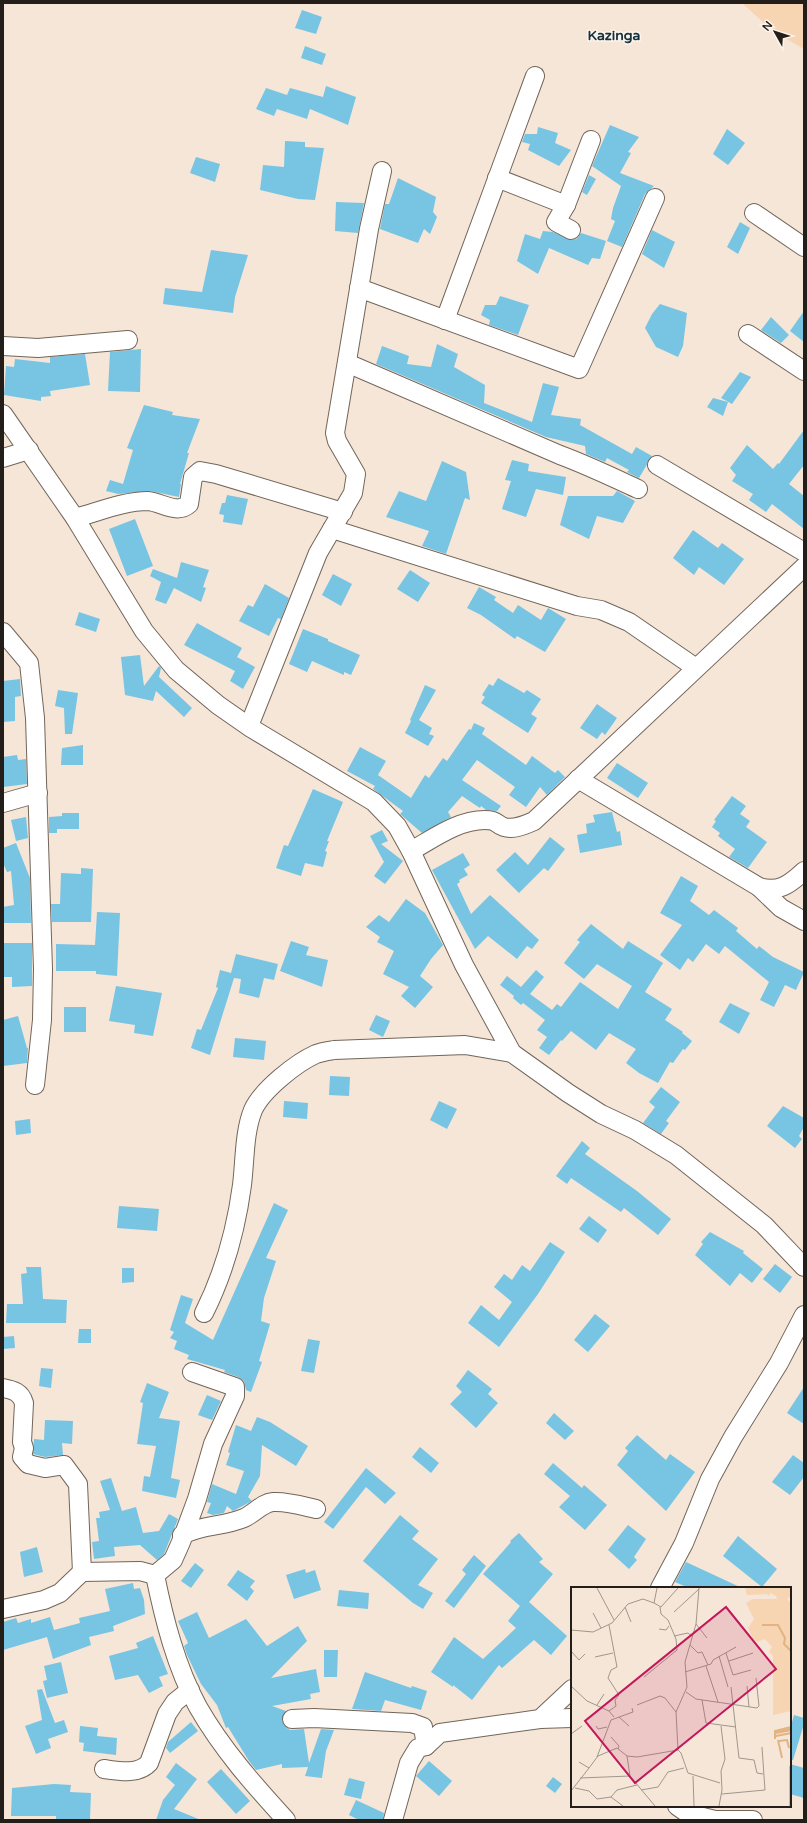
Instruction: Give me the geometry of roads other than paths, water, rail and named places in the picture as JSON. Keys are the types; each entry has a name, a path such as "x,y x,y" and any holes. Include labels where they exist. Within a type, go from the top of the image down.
{"street":[{"path":"445,320 535,76"},
{"path":"497,178 563,221 591,140"},
{"path":"249,726 318,553 343,512 353,493 356,481 356,474 352,464 337,441 335,433 370,221 382,171"},
{"path":"360,288 579,369 655,198"},
{"path":"754,213 804,246"},
{"path":"748,334 804,371"},
{"path":"3,346 38,348 128,340"},
{"path":"347,363 560,455 586,464 599,472 638,489"},
{"path":"3,414 75,518 144,631 187,681 249,726 374,802 397,826 412,851 464,965 512,1053"},
{"path":"3,458 29,450"},
{"path":"657,465 804,552"},
{"path":"75,518 138,502 150,501 180,509 186,507 189,504 193,477 200,471 216,474 343,512"},
{"path":"332,529 577,606 601,610 629,622 696,668"},
{"path":"412,851 446,831 472,821 494,820 504,827 520,828 534,821 804,567"},
{"path":"3,632 29,663 35,718 43,969 42,1020 35,1085"},
{"path":"578,779 759,887 781,908 804,921"},
{"path":"3,803 38,793"},
{"path":"759,887 773,890 780,888 788,885 804,871"},
{"path":"204,1313 218,1285 224,1266 242,1187 248,1135 253,1111 267,1089 306,1059 317,1053 334,1050 465,1045 512,1053 575,1097 676,1155 764,1225 804,1267"},
{"path":"661,1587 684,1543 710,1479 729,1444 779,1363 804,1315"},
{"path":"155,1575 173,1560 181,1542 182,1535 197,1498 213,1444 232,1406 236,1392 235,1387 192,1372"},
{"path":"3,1388 18,1392 24,1403 22,1442 24,1448 22,1457 28,1464 45,1468 62,1464 67,1468 78,1484 79,1534 82,1572"},
{"path":"182,1535 200,1527 233,1522 251,1515 265,1503 275,1502 316,1509"},
{"path":"3,1610 44,1600 60,1593 82,1572 140,1571 155,1575"},
{"path":"155,1575 162,1612 190,1690 220,1741 286,1820"},
{"path":"104,1769 123,1772 144,1769 149,1763 166,1714 175,1702 190,1690"},
{"path":"540,1719 571,1690"},
{"path":"292,1719 314,1718 412,1723 422,1727 426,1746"},
{"path":"393,1820 409,1763 418,1748 426,1746 440,1733 540,1719 571,1718"},
{"path":"678,1807 687,1813 716,1820 753,1820"}],"district":[{"name":"Kazinga","path":"614,35"}]}
